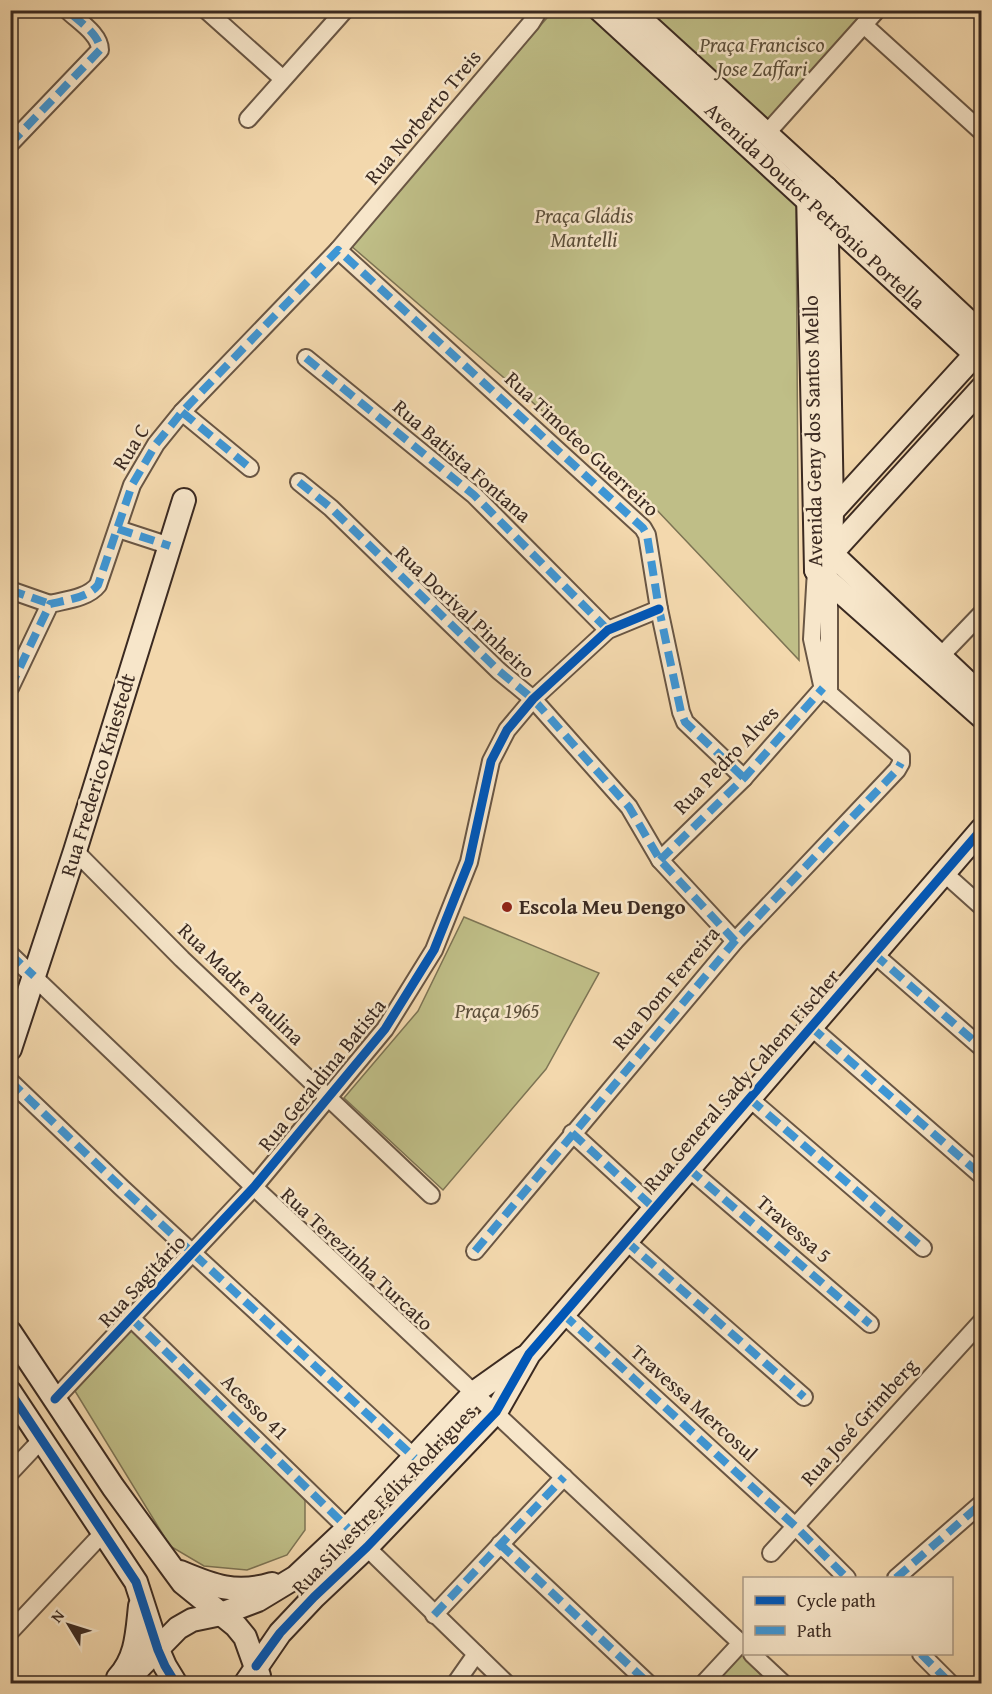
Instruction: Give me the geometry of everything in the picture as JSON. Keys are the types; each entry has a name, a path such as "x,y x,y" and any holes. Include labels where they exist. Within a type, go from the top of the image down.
{"street":[{"path":"10,144 100,50 100,44 67,10"},
{"path":"206,10 283,79"},
{"path":"248,119 345,10"},
{"name":"Rua Norberto Treis","path":"338,250 531,23 539,10"},
{"name":"Avenida Doutor Petrônio Portella","path":"600,10 817,193 979,345"},
{"name":"Avenida Doutor Petrônio Portella","path":"631,10 809,172 817,193"},
{"path":"766,134 877,10"},
{"path":"864,25 979,125"},
{"name":"Avenida Geny dos Santos Mello","path":"817,193 825,215 831,554"},
{"name":"Avenida Geny dos Santos Mello","path":"817,193 816,530 823,576 812,639 826,691"},
{"name":"Avenida Doutor Petrônio Portella","path":"825,215 979,345"},
{"name":"Rua C","path":"50,604 93,591 98,585 132,485 156,444 182,412 338,250"},
{"name":"Rua Timoteo Guerreiro","path":"338,250 643,528 647,535 659,609 685,722 744,778"},
{"path":"816,530 979,345"},
{"name":"Rua Batista Fontana","path":"306,358 474,495 608,630"},
{"path":"981,388 831,554 823,576 934,663 981,696"},
{"path":"182,412 250,468"},
{"name":"Rua Dorival Pinheiro","path":"299,482 331,508 499,671 533,699 629,807 660,860 735,941"},
{"name":"Rua Frederico Kniestedt","path":"10,1049 75,851 184,500"},
{"path":"118,529 170,546"},
{"path":"831,554 934,663 981,717"},
{"path":"10,590 50,604 10,688"},
{"name":"Rua Geraldina Batista","path":"254,1187 385,1029 434,950 468,862 491,761 507,730 533,699 608,630 659,609"},
{"path":"934,663 981,613"},
{"name":"Rua Dom Ferreira","path":"474,1251 735,941 897,770 901,763 901,756 826,691"},
{"name":"Rua Pedro Alves","path":"660,860 744,778 826,691"},
{"name":"Rua General Sady Cahem Fischer","path":"529,1354 981,829"},
{"name":"Rua Madre Paulina","path":"75,851 182,959 431,1195"},
{"path":"944,873 981,907"},
{"name":"Rua Terezinha Turcato","path":"10,954 254,1187 743,1644"},
{"path":"874,954 981,1048"},
{"path":"811,1027 981,1176"},
{"path":"10,1081 415,1458"},
{"path":"750,1098 923,1248"},
{"path":"572,1133 655,1209"},
{"name":"Travessa 5","path":"689,1169 870,1324"},
{"name":"Rua Sagitário","path":"55,1399 254,1187"},
{"path":"626,1241 804,1397"},
{"name":"Travessa Mercosul","path":"563,1314 795,1526 846,1577"},
{"name":"Acesso 41","path":"131,1318 507,1683"},
{"name":"Rua José Grimberg","path":"771,1553 981,1321"},
{"path":"10,1332 113,1487 183,1583 236,1626 245,1637 254,1678"},
{"name":"Rua Silvestre Félix Rodrigues","path":"115,1683 131,1676 178,1628 192,1620 221,1614 258,1600 296,1577 348,1528 475,1392 529,1354"},
{"name":"Rua Silvestre Félix Rodrigues","path":"254,1678 280,1633 367,1547 496,1412 529,1354"},
{"path":"10,1392 136,1582 158,1650 176,1683"},
{"path":"10,1473 42,1439"},
{"path":"435,1615 564,1477"},
{"path":"897,1577 981,1503"},
{"path":"10,1632 103,1533"},
{"path":"500,1544 649,1683"},
{"path":"172,1568 211,1586 251,1590 296,1577"},
{"path":"115,1683 128,1666 134,1650 141,1595"},
{"path":"703,1683 743,1650"},
{"path":"455,1683 476,1654"},
{"name":"Rua Terezinha Turcato","path":"754,1655 784,1683"},
{"path":"923,1655 951,1683"}],"green space":[{"name":"Praça Gládis Mantelli","path":"553,11 592,11 796,198 799,660 654,507 350,245"},
{"name":"Praça Francisco Jose Zaffari","path":"640,11 867,11 766,123"},
{"name":"Praça 1965","path":"464,917 599,973 546,1069 443,1190 344,1098 418,1011"},
{"path":"133,1329 296,1481 305,1501 305,1530 287,1555 247,1570 204,1566 170,1546 75,1391"},
{"path":"741,1651 776,1684 711,1684"}],"marked path":[{"path":"10,144 100,50 99,44 88,28 67,10"},
{"path":"10,688 50,604 83,596 98,585 132,485 156,444 182,412 338,250 643,528 647,535 659,609 685,722 744,778"},
{"path":"306,358 474,495 608,630"},
{"path":"182,412 250,468"},
{"path":"299,482 331,508 499,671 533,699 629,807 660,860 735,941"},
{"path":"118,529 170,546"},
{"path":"10,590 50,604"},
{"path":"660,860 744,778 823,688"},
{"path":"475,1251 735,941 897,770 901,763"},
{"path":"10,954 34,976"},
{"path":"874,954 982,1048"},
{"path":"811,1027 982,1176"},
{"path":"10,1081 122,1188 415,1458"},
{"path":"750,1099 923,1248"},
{"path":"572,1133 655,1209"},
{"path":"689,1169 870,1324"},
{"path":"626,1241 804,1397"},
{"path":"563,1314 795,1526 846,1577"},
{"path":"131,1318 348,1528"},
{"path":"434,1615 564,1477"},
{"path":"897,1577 982,1503"},
{"path":"500,1544 649,1684"},
{"path":"922,1655 951,1684"}],"cycle path":[{"path":"55,1399 254,1187 385,1029 434,950 469,862 491,761 507,730 533,699 608,630 659,609"},
{"path":"256,1666 280,1633 314,1597 367,1547 496,1412 529,1354 982,829"},
{"path":"10,1392 136,1582 158,1650 176,1684"}],"place":[{"name":"Escola Meu Dengo","path":"507,907"}]}
